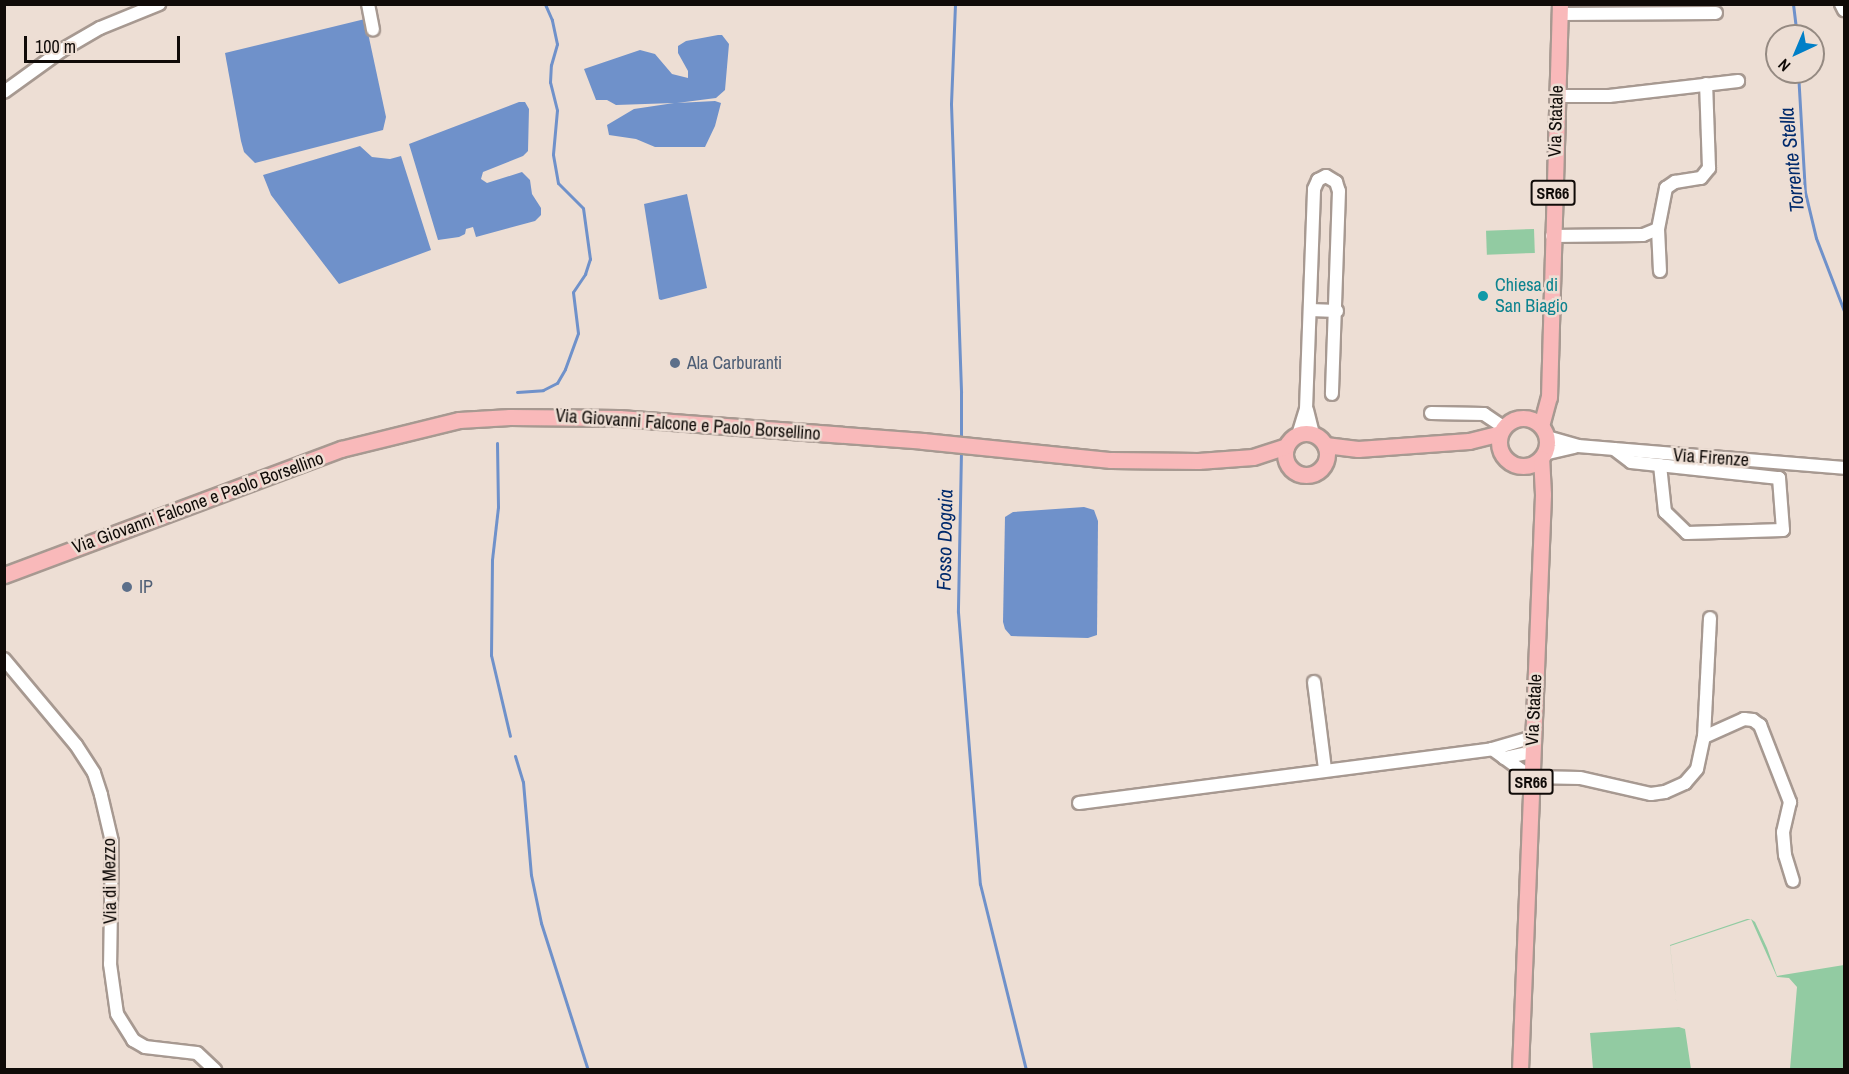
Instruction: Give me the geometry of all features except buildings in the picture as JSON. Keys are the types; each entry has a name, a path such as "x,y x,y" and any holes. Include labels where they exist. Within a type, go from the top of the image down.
{"main road":[{"name":"Via Statale","path":"1539,427 1549,398 1559,9"},
{"name":"Via Giovanni Falcone e Paolo Borsellino","path":"4,575 341,449 459,420 542,416 620,418 923,441 1111,460 1198,461 1252,457 1312,438 1358,449 1469,441 1501,430"},
{"path":"1539,427 1513,419 1501,430 1500,451 1508,461 1520,466 1533,478 1544,494"},
{"name":"SR66","path":"1539,427 1543,456"},
{"path":"1312,438 1326,456 1324,463"},
{"name":"Via Giovanni Falcone e Paolo Borsellino","path":"1469,441 1500,451"},
{"path":"1286,446 1289,466"},
{"name":"Via Giovanni Falcone e Paolo Borsellino","path":"1252,457 1289,466 1306,475 1316,472 1324,463 1358,449"},
{"name":"Via Statale","path":"1520,1070 1544,494 1543,456"},
{"path":"1520,466 1535,463 1543,456"}],"street":[{"path":"4,92 62,50 100,28 159,4"},
{"path":"368,4 373,30"},
{"path":"1841,4 1845,10"},
{"path":"1559,9 1716,13"},
{"path":"1557,96 1609,96 1738,81"},
{"path":"1660,271 1658,229 1666,188 1675,182 1701,178 1709,168 1706,84"},
{"path":"1312,438 1306,409 1314,189 1318,180 1326,176 1336,182 1339,191 1337,311 1332,394"},
{"path":"1552,236 1643,235 1658,229"},
{"path":"1310,310 1337,311"},
{"path":"1431,413 1484,414 1501,430"},
{"path":"1539,427 1578,446"},
{"path":"1543,456 1578,446"},
{"name":"Via Firenze","path":"1578,446 1845,468"},
{"path":"1614,449 1630,462 1660,465 1779,478 1783,530 1687,533 1665,512 1660,465"},
{"path":"1492,749 1531,777 1580,778 1638,793 1665,792 1692,777 1700,760 1704,737 1710,618"},
{"name":"Via di Mezzo","path":"4,659 76,745 93,773 101,795 112,842 110,964 117,1014 133,1040 145,1047 197,1053 215,1070"},
{"path":"1314,682 1325,769"},
{"path":"1704,737 1744,719 1754,720 1760,725 1791,802 1784,831 1785,855 1793,881"},
{"path":"1079,803 1325,769 1532,744"},
{"path":"1504,758 1532,744"}],"green space":[{"path":"1534,229 1535,253 1487,255 1486,231"},
{"path":"1747,919 1751,919 1670,946"},
{"path":"1751,919 1755,922 1767,948 1777,976 1844,965 1844,1069 1790,1069 1797,987 1789,978 1777,977"},
{"path":"1679,1027 1685,1029 1691,1069 1593,1069 1590,1033"}],"water":[{"path":"365,19 386,117 383,130 255,163 244,152 241,141 225,53"},
{"path":"722,35 729,44 725,90 716,98 677,103 715,101 721,103 715,126 705,147 655,147 636,139 609,135 607,125 634,109 674,103 616,105 607,100 596,100 584,69 640,50 655,54 672,74 688,78 688,71 678,53 678,46 686,41"},
{"path":"519,102 525,102 529,109 528,151 523,156 483,172 481,179 487,183 522,172 530,180 532,194 541,208 541,215 535,221 476,237 473,227 466,229 465,234 459,237 438,240 409,144"},
{"path":"360,146 372,157 390,159 401,156 431,250 339,284 271,195 263,175"},
{"path":"687,194 707,288 661,300 644,204"},
{"path":"1084,507 1094,510 1098,521 1097,635 1088,638 1011,636 1003,622 1005,517 1013,512"}],"waterway":[{"path":"517,392 543,390 557,383 565,369 578,333 573,292 585,274 590,259 583,208 558,183 553,154 557,110 550,82 551,65 557,44 552,20 545,4"},
{"name":"Fosso Dogaia","path":"955,4 951,104 961,441"},
{"name":"Torrente Stella","path":"1793,4 1796,24"},
{"name":"Torrente Stella","path":"1799,84 1805,192 1816,238 1844,311"},
{"path":"497,443 498,507 492,560 491,655 510,736"},
{"name":"Fosso Dogaia","path":"961,451 958,612 980,884 1026,1070"},
{"path":"515,756 523,782 531,875 541,923 588,1070"}],"place":[{"name":"Chiesa di San Biagio","path":"1483,296"},
{"name":"Ala Carburanti","path":"675,363"},
{"name":"IP","path":"127,587"}]}
